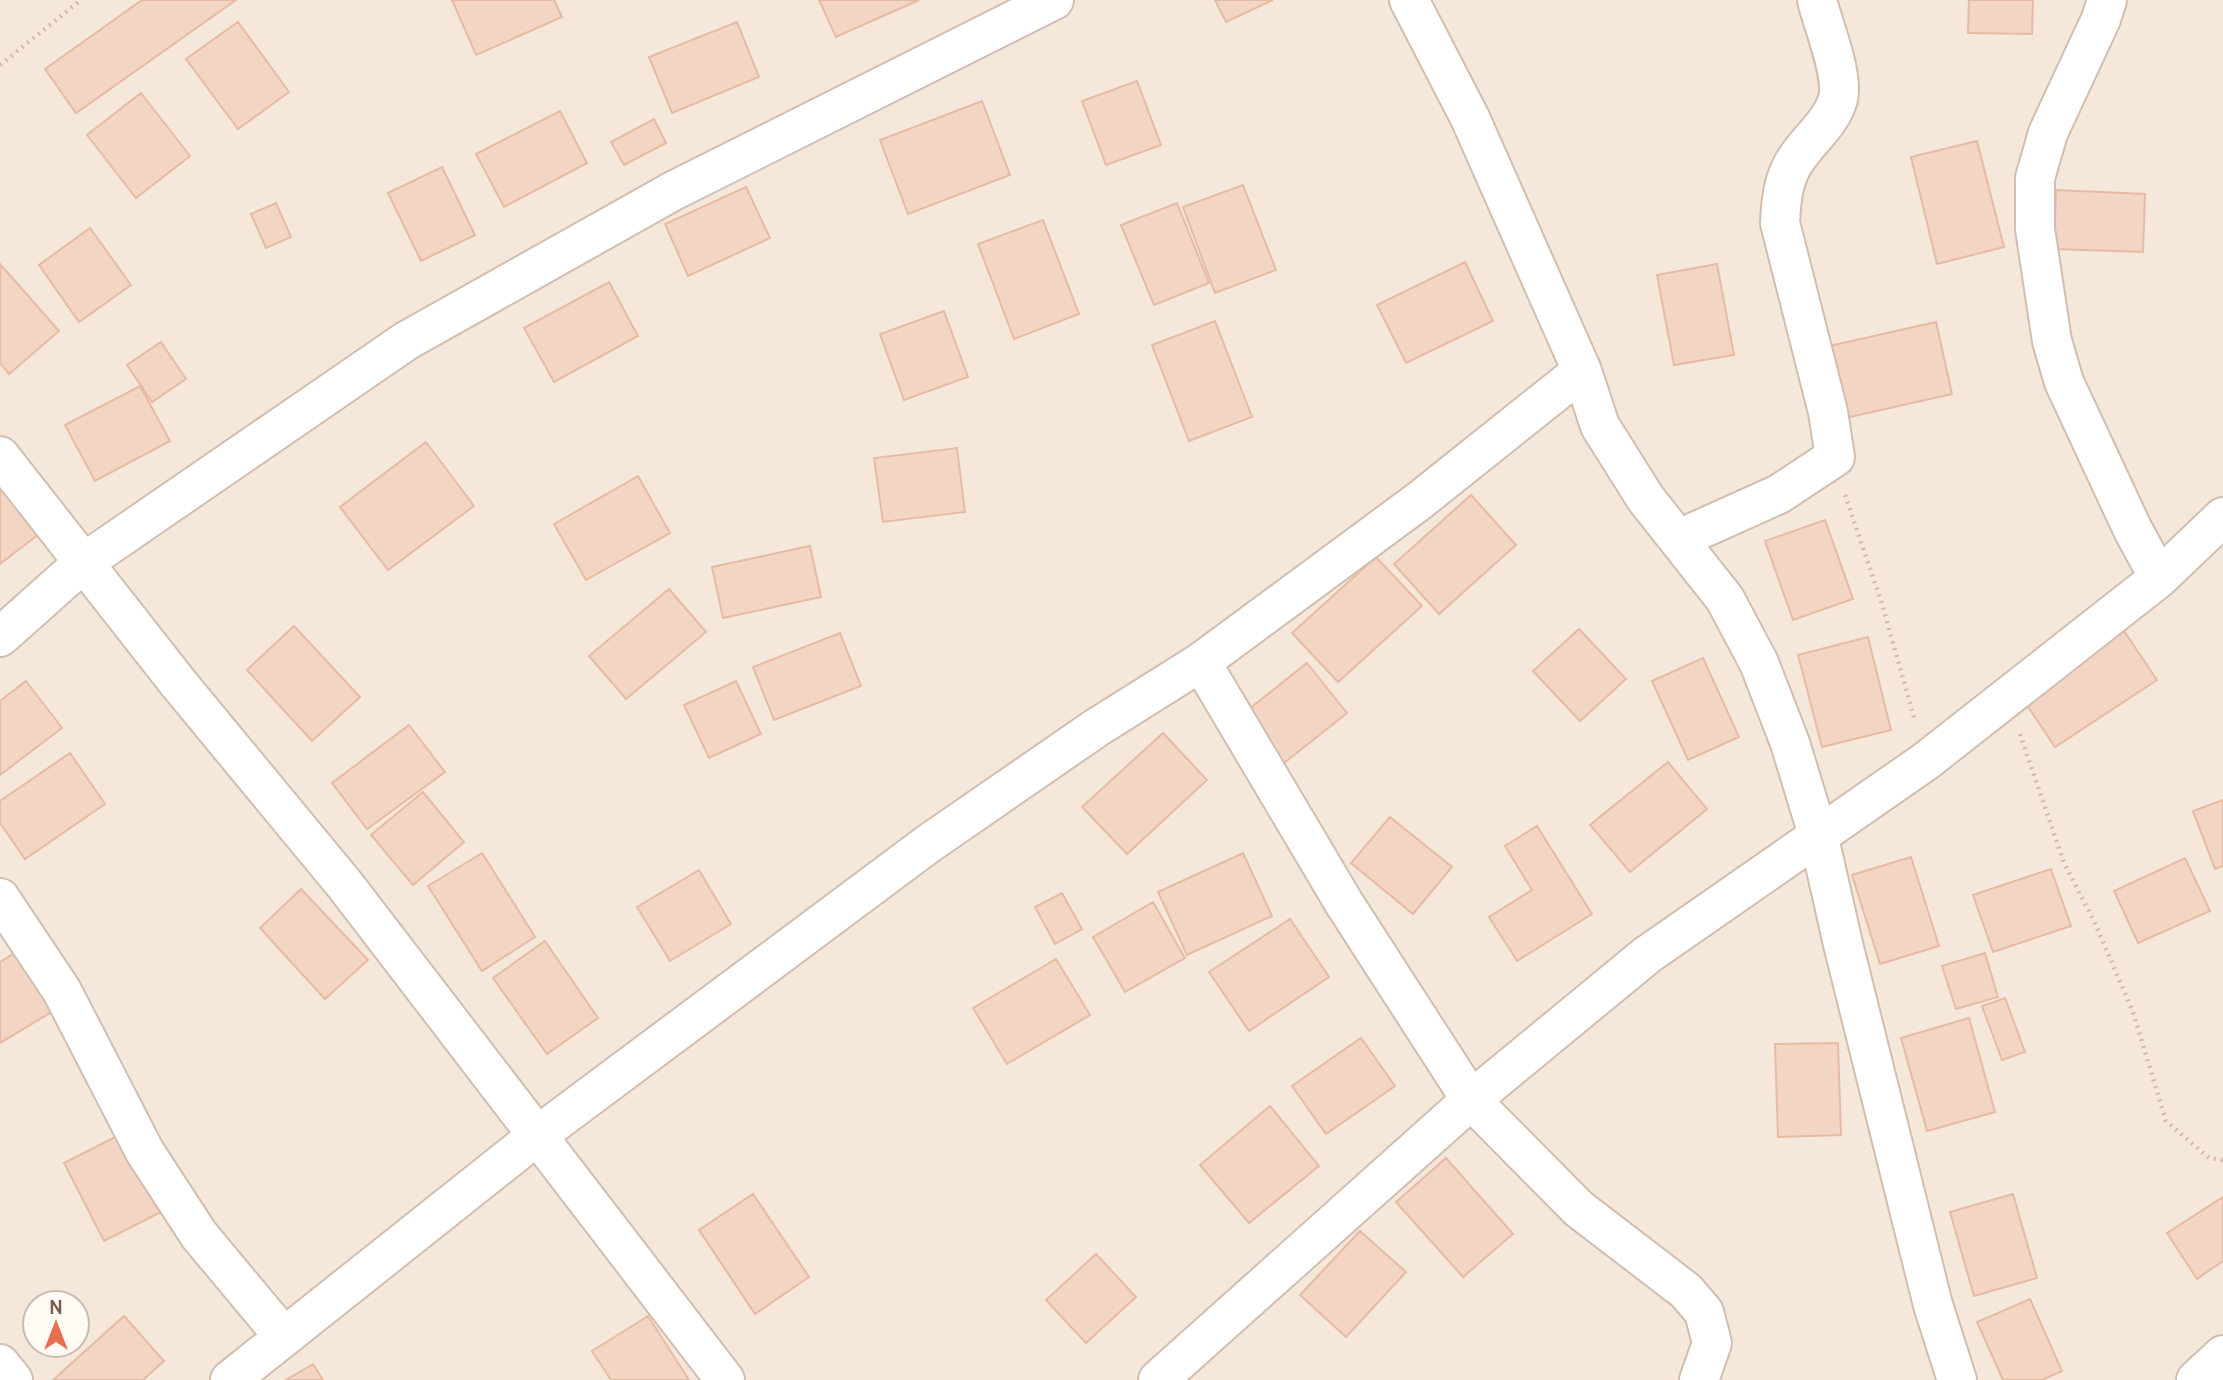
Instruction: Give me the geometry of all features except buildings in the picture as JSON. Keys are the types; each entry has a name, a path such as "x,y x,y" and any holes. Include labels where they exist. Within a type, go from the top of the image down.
{"street":[{"path":"0,637 83,562 406,341 673,191 1054,0"},
{"path":"1409,0 1470,118 1582,371 1600,426 1622,465 1725,599 1759,663 1790,743 1819,838 1933,1305 1957,1380"},
{"path":"1679,540 1779,494 1835,457 1828,412 1780,223 1782,193 1790,169 1827,119 1838,99 1837,73 1817,0"},
{"path":"2107,0 2101,19 2048,133 2035,178 2035,229 2043,296 2064,382 2133,530 2159,578"},
{"path":"230,1380 538,1135 928,844 1096,728 1201,662 1419,501 1582,371"},
{"path":"0,456 179,684 345,885 538,1135 598,1219 725,1380"},
{"path":"1158,1380 1471,1100 1647,955 1819,838 1926,761 2159,578 2223,517"},
{"path":"1201,662 1344,903 1471,1100 1579,1209 1686,1291 1704,1312 1712,1343 1699,1380"},
{"path":"0,898 62,990 145,1152 199,1235 284,1337"},
{"path":"2196,1380 2223,1355"},
{"path":"0,1364 13,1380"}],"path":[{"path":"0,65 81,0"},
{"path":"1835,457 1847,505 1882,604 1926,761"},
{"path":"2006,697 2064,863 2094,921 2133,1012 2166,1121 2209,1158 2223,1160"}],"shaded area":[{"path":"0,0 2223,0 2223,1380 0,1380"}]}
